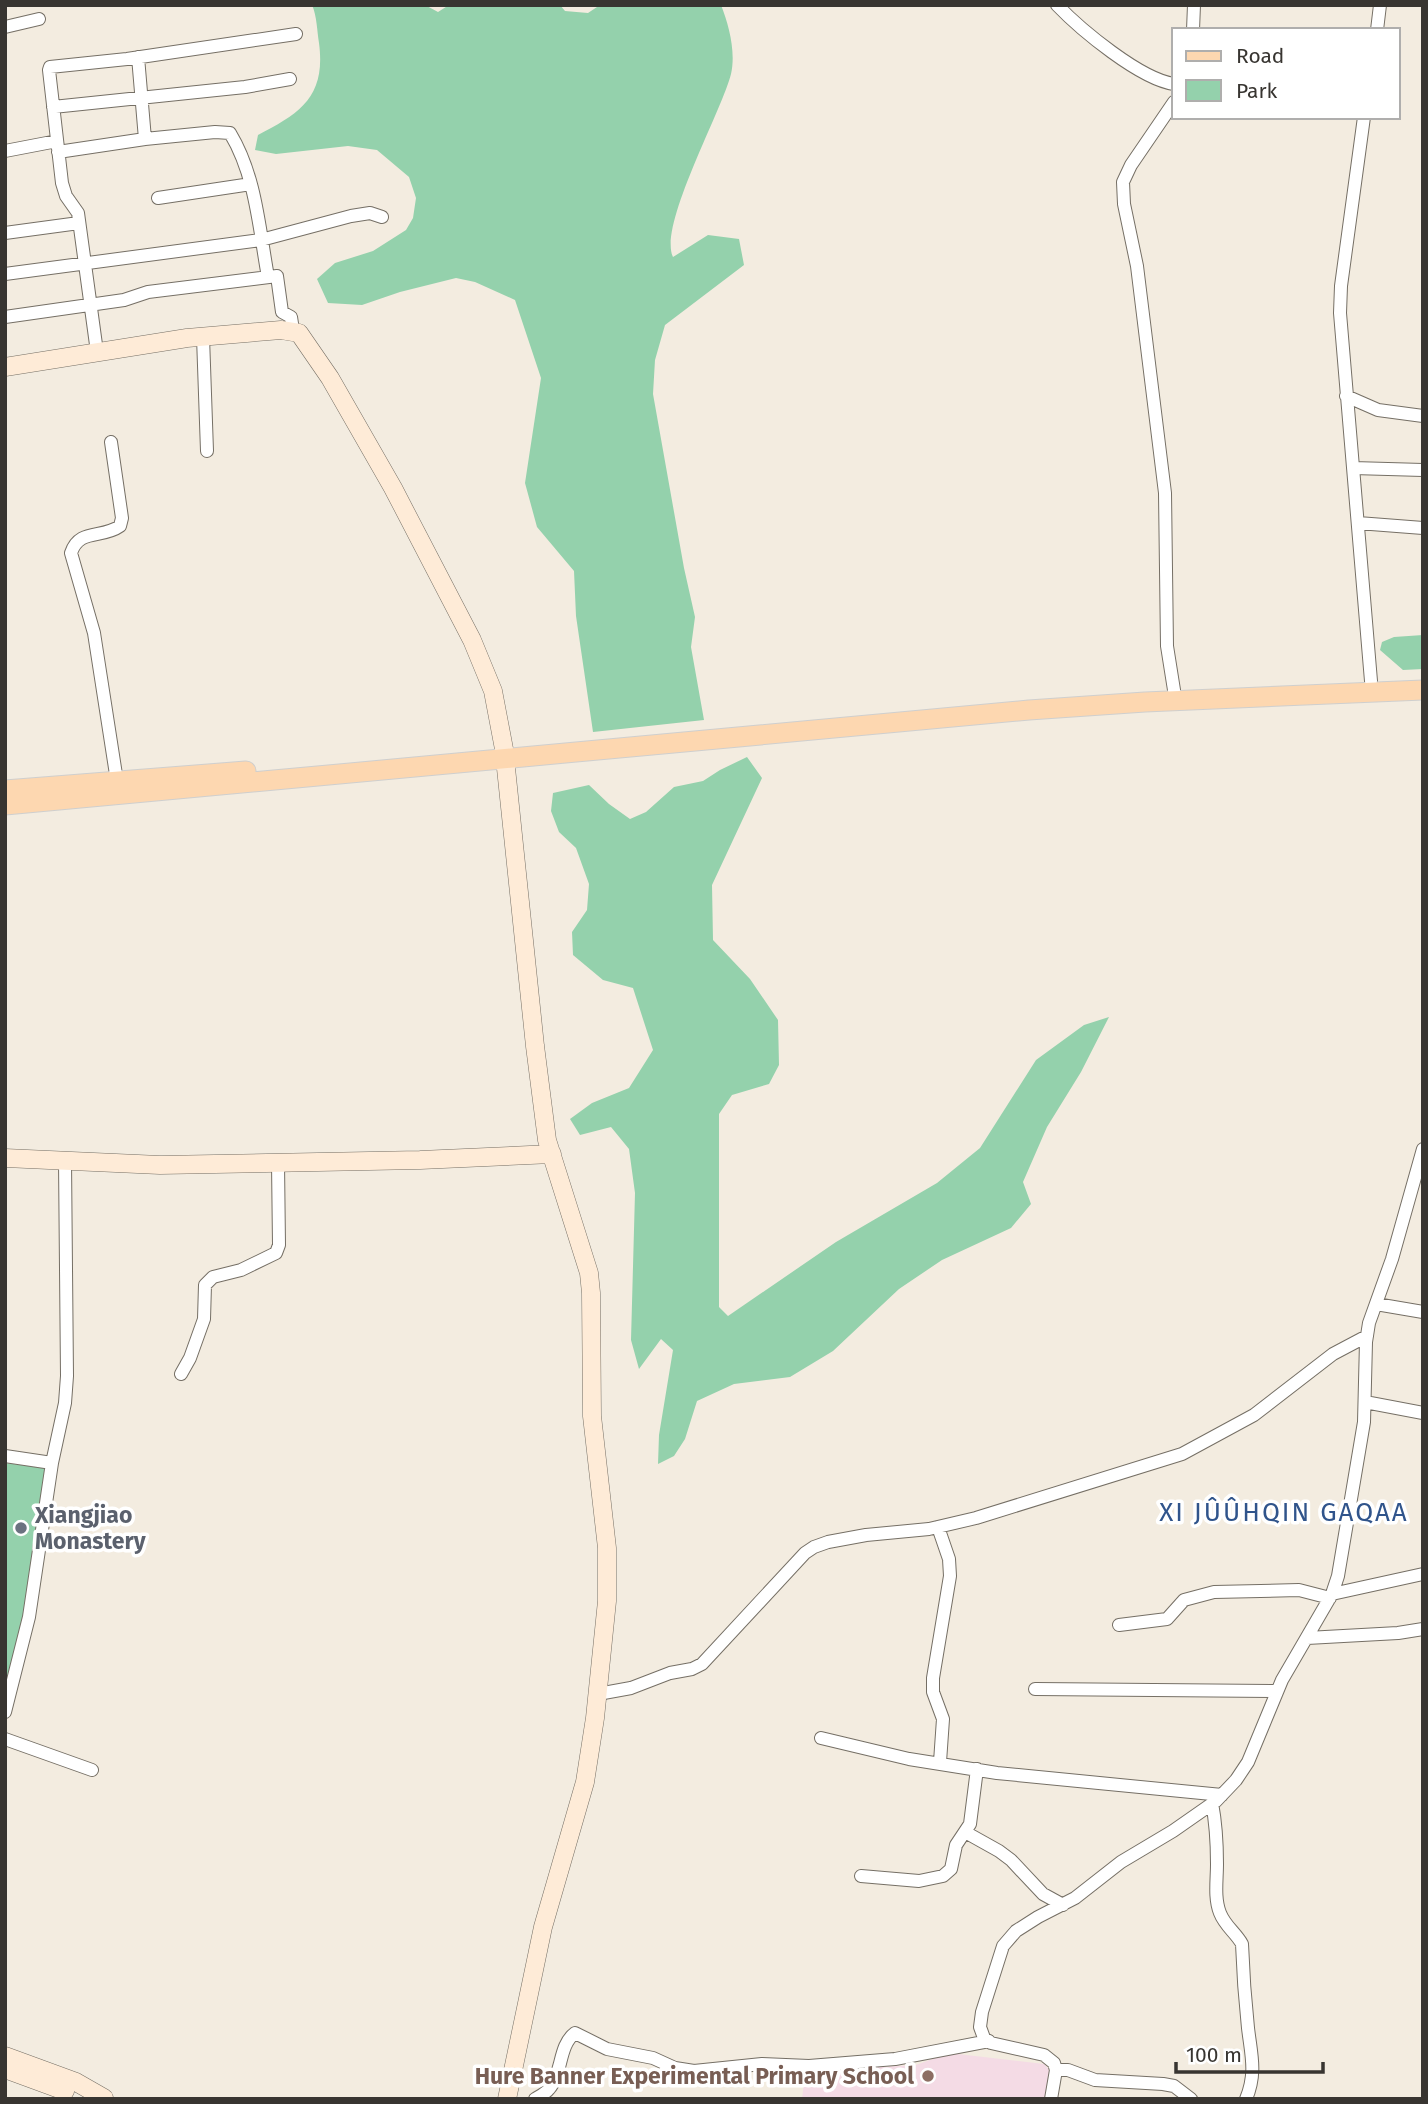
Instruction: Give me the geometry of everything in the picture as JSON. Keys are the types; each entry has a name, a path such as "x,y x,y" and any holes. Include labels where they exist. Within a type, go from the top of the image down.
{"main road":[{"path":"5,805 979,703 1174,690 1423,679"},
{"path":"5,790 504,754 1029,710 1158,701 1423,690"}],"street":[{"path":"1057,5 1104,46 1141,71 1172,84"},
{"path":"1193,28 1194,5"},
{"path":"1377,28 1380,5"},
{"path":"5,27 39,19"},
{"path":"97,352 78,213 66,196 62,183 48,70 50,67 296,34"},
{"path":"138,57 145,139"},
{"path":"53,107 245,87 290,79"},
{"path":"1172,105 1130,165 1123,182 1124,204 1137,266 1165,493 1167,646 1174,690"},
{"path":"1364,119 1341,286 1341,341 1371,681"},
{"path":"5,151 215,132 230,133 242,154 251,184 268,277"},
{"path":"158,198 251,184"},
{"path":"5,274 261,240 370,213 382,218"},
{"path":"5,233 79,223"},
{"path":"5,317 124,300 148,292 277,276 282,312 291,317 293,330"},
{"path":"5,367 204,337 293,330 299,333 330,377 393,488 472,640 493,691 504,754 547,1140 584,1254 591,1293 591,1392 608,1580 598,1694 585,1782 543,1927 507,2099"},
{"path":"204,337 207,451"},
{"path":"1346,396 1378,410 1423,416"},
{"path":"111,442 122,518 120,526 113,531 80,538 71,553 97,645 117,781"},
{"path":"1353,468 1423,470"},
{"path":"1358,523 1423,528"},
{"path":"989,2042 984,2038 980,2027 982,2011 1003,1946 1016,1931 1063,1905 1121,1862 1173,1831 1217,1799 1236,1780 1248,1762 1277,1691 1331,1596 1338,1576 1357,1469 1365,1402 1367,1336 1423,1149"},
{"path":"5,1158 160,1165 420,1160 552,1154"},
{"path":"5,1712 29,1617 52,1463 65,1403 65,1161"},
{"path":"181,1374 190,1358 204,1319 205,1285 212,1276 241,1270 275,1253 279,1245 278,1163"},
{"path":"1376,1304 1423,1312"},
{"path":"598,1694 631,1688 670,1673 692,1670 702,1664 805,1553 814,1547 866,1535 938,1527 976,1518 1182,1454 1254,1415 1333,1354 1367,1336"},
{"path":"1365,1402 1423,1413"},
{"path":"5,1457 52,1463"},
{"path":"938,1527 949,1559 950,1576 933,1678 933,1692 943,1719 940,1762"},
{"path":"1119,1625 1167,1619 1184,1600 1214,1592 1299,1590 1331,1596 1423,1574"},
{"path":"1307,1638 1363,1636 1423,1629"},
{"path":"1035,1689 1277,1691"},
{"path":"821,1738 909,1759 997,1773 1217,1799"},
{"path":"5,1739 92,1770"},
{"path":"861,1876 919,1881 943,1876 951,1869 956,1845 970,1824 977,1769"},
{"path":"1217,1799 1216,1899 1227,1927 1242,1944 1249,2032 1253,2048 1253,2070 1246,2099"},
{"path":"965,1832 1012,1860 1043,1894 1063,1905"},
{"path":"535,2099 549,2089 557,2074 567,2039 575,2033 619,2053 653,2059 675,2068 694,2071 762,2064 808,2066 895,2059 989,2042 1044,2055 1054,2063 1056,2070 1051,2099"},
{"path":"5,2056 76,2082 105,2098"},
{"path":"5,2069 70,2092 105,2098"},
{"path":"1056,2070 1068,2070 1095,2080 1163,2084 1174,2087 1191,2099"}],"shaded area":[{"name":"Hure Banner Experimental Primary School","path":"949,2053 1044,2064 1050,2070 1046,2099 802,2099 804,2082 811,2071 916,2065"}],"green space":[{"path":"312,5 425,5 438,12 449,5 560,5 565,11 588,13 600,5 721,5 731,39 731,74 682,196 671,242 673,257 708,235 739,239 744,265 665,325 655,360 653,394 695,617 691,647 704,720 593,732 576,616 574,571 537,527 525,483 541,378 515,300 475,282 456,278 362,305 328,303 317,279 335,263 373,251 406,230 413,218 416,198 409,177 377,150 348,146 276,154 255,150 258,135 287,119 307,101 314,90 320,61 317,24"},
{"path":"1423,635 1423,669 1403,670 1380,650 1382,642 1394,637"},
{"path":"747,757 762,778 712,885 713,940 750,979 778,1020 779,1065 769,1084 732,1095 719,1114 719,1307 728,1316 836,1242 937,1183 980,1148 1036,1060 1084,1025 1109,1017 1081,1072 1047,1127 1023,1182 1031,1204 1011,1228 942,1260 899,1289 833,1351 790,1377 734,1384 697,1401 685,1439 674,1456 658,1464 659,1435 673,1350 661,1339 639,1369 631,1340 635,1193 629,1149 611,1127 580,1135 570,1119 592,1103 629,1088 653,1050 633,988 603,980 573,955 572,932 587,910 589,884 576,848 559,832 551,811 553,793 589,785 630,819 646,812 674,787 703,781"},
{"name":"Xiangjiao Monastery","path":"5,1463 46,1468 29,1588 5,1696"}],"place":[{"name":"Xiangjiao Monastery","path":"21,1528"},
{"name":"Hure Banner Experimental Primary School","path":"928,2076"}],"district":[{"name":"XI JÛÛHQIN GAQAA","path":"1284,1512"}]}
